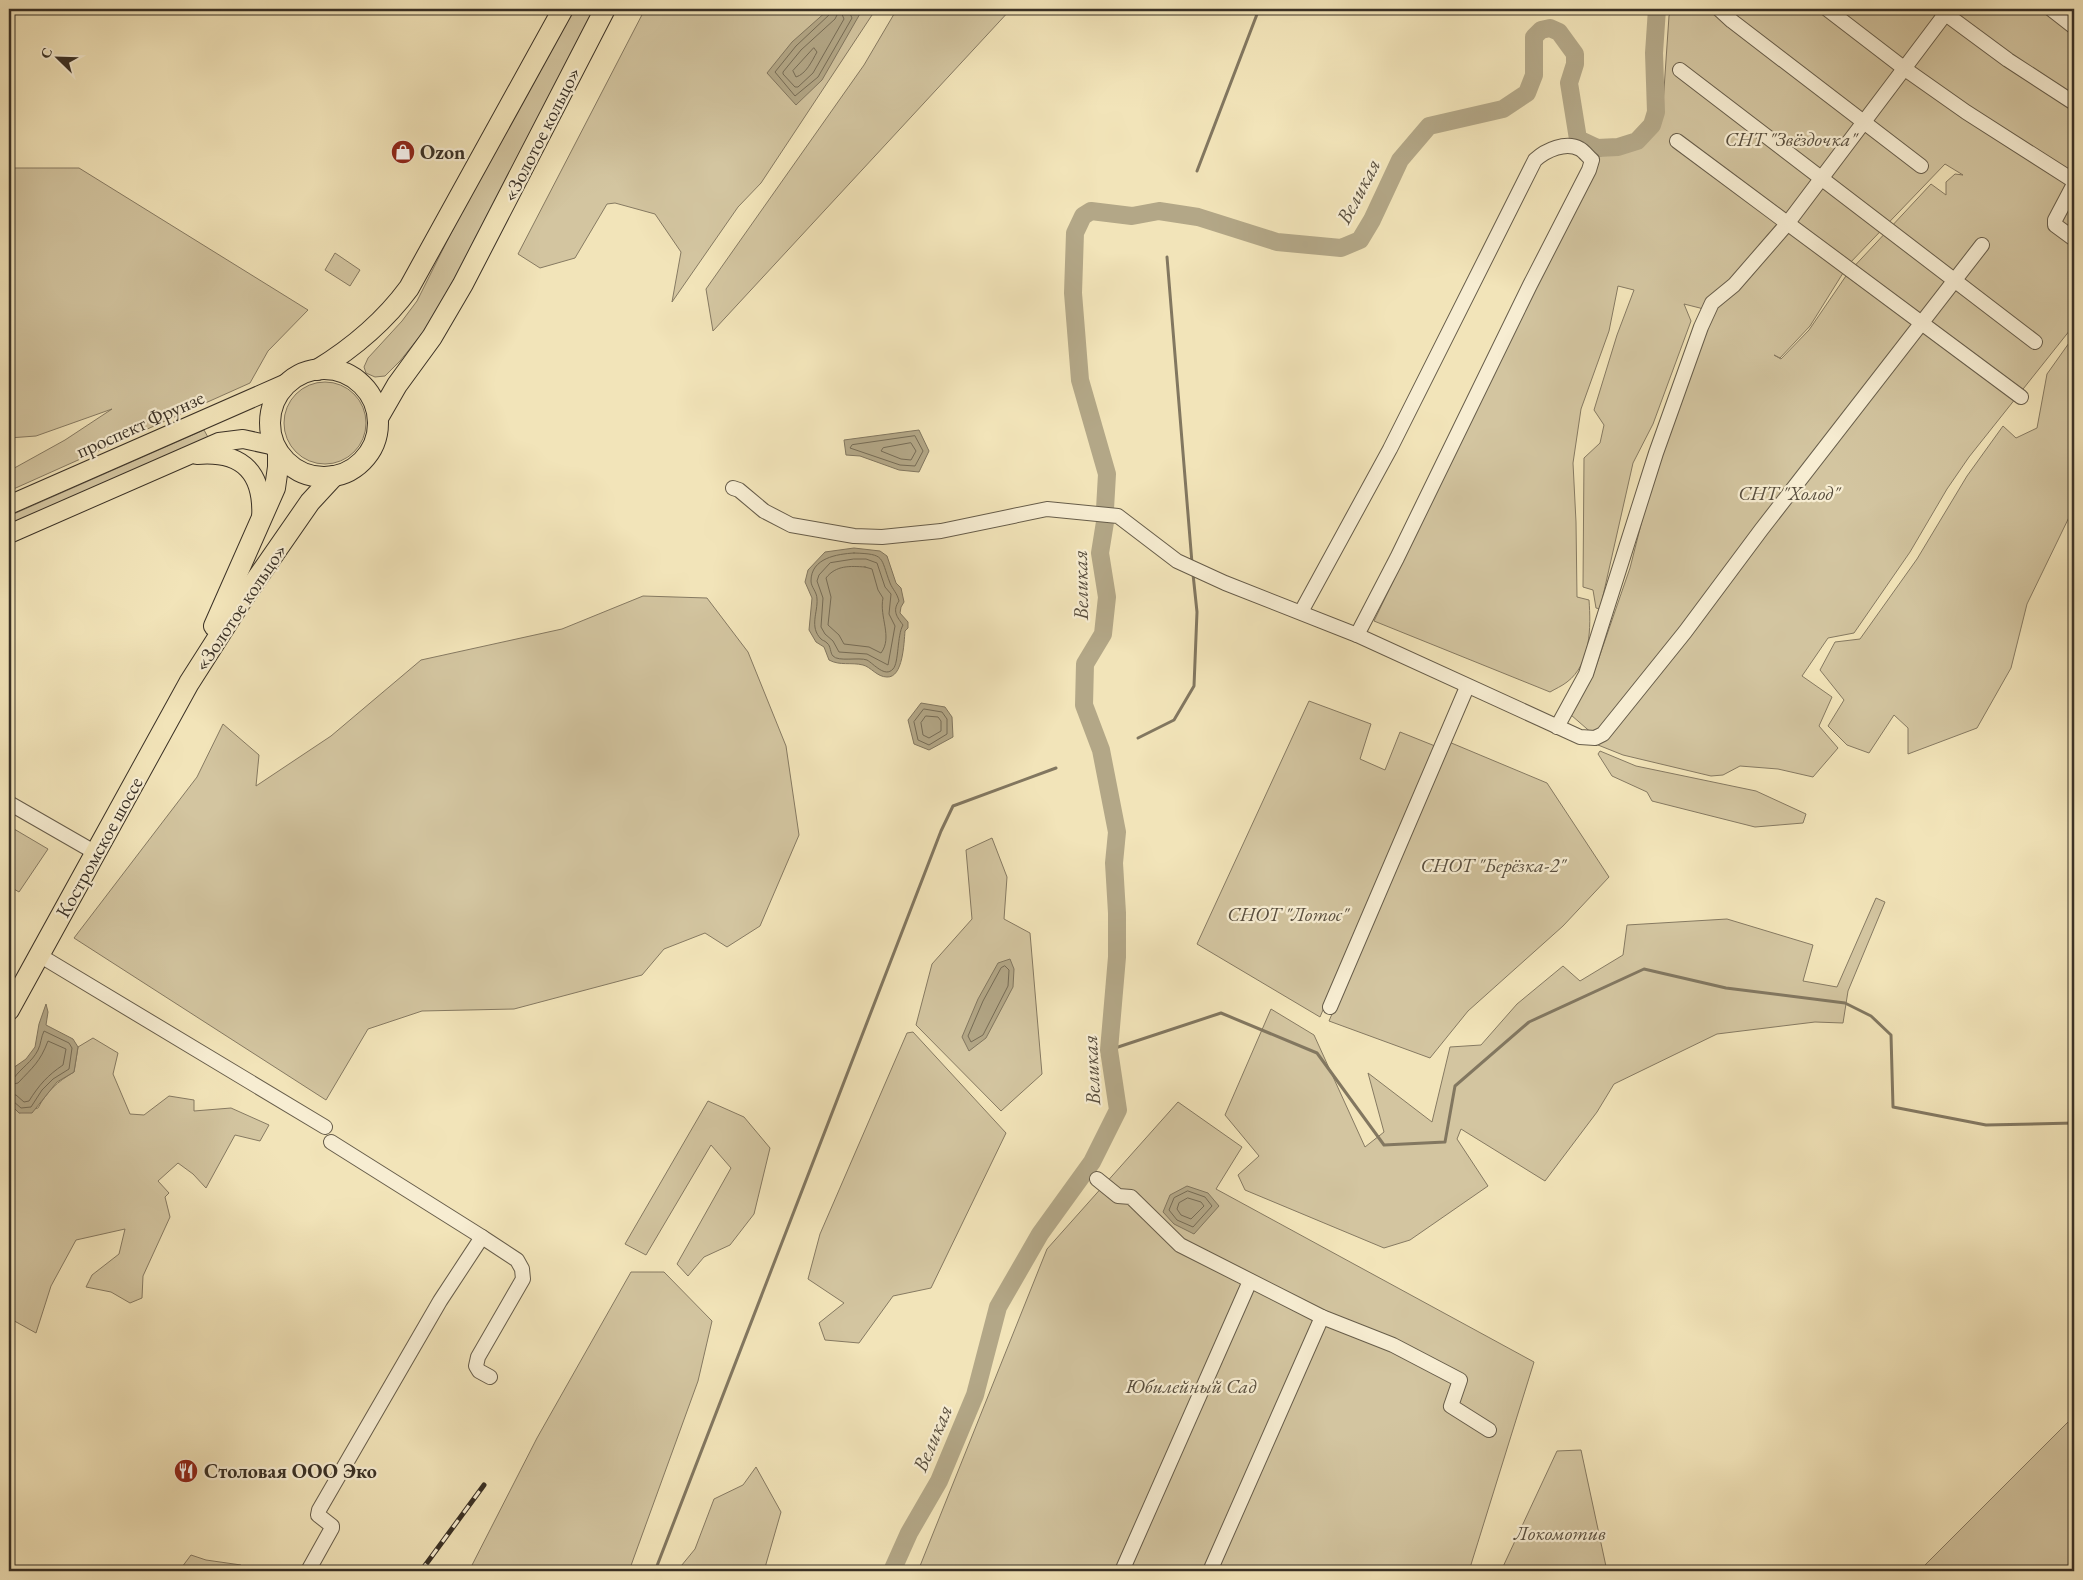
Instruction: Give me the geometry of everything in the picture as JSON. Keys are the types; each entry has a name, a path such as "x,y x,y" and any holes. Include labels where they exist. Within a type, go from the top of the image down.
{"highway":[{"name":"«Золотое кольцо»","path":"317,370 368,334 389,314 409,288 563,9"},
{"name":"«Золотое кольцо»","path":"378,418 397,385 432,337 457,296 605,9"},
{"name":"«Золотое кольцо»","path":"317,370 335,370 358,380 373,400 378,418 377,435 367,456 348,471 334,476 320,489 240,603 189,683 261,520 277,478 276,449 270,426 272,409 278,394 289,382 302,374 317,370"},
{"path":"276,449 290,464 303,472 318,476 334,476"},
{"name":"Костромское шоссе","path":"9,1010 189,683"}],"main road":[{"name":"проспект Фрунзе","path":"9,505 289,382"},
{"path":"9,534 219,442 233,439 252,440 276,449"},
{"path":"179,460 197,455 211,454 226,457 242,464 252,474 260,488 261,520"}],"street":[{"path":"1719,9 1921,166"},
{"path":"1827,9 1905,69 1966,112 2074,182 2055,220 2056,225 2074,239"},
{"path":"2051,9 2074,27"},
{"path":"1557,727 1586,674 1634,517 1701,328 1712,303 1734,285 1787,224 1905,69 1944,10 2008,60 2074,103"},
{"path":"1680,70 1954,282 2035,342"},
{"path":"1677,141 2021,397"},
{"path":"1301,612 1390,449 1535,160 1543,152 1554,149 1566,146 1580,148 1592,160 1589,170 1357,635"},
{"path":"733,488 739,490 772,516 791,525 854,536 882,537 940,531 1047,509 1111,515 1124,520 1177,561 1225,583 1357,635 1557,727 1587,739 1595,738 1602,734 1685,632 1761,530 1982,245"},
{"path":"1330,1007 1467,687"},
{"path":"9,804 96,853"},
{"path":"39,954 325,1127"},
{"path":"331,1142 517,1260 522,1269 522,1279 478,1357 476,1366 479,1371 490,1377"},
{"path":"1097,1179 1118,1196 1130,1197 1180,1245 1322,1316 1393,1345 1460,1380 1451,1406 1489,1430"},
{"path":"308,1571 332,1528 318,1515 319,1510 440,1300 482,1237"},
{"path":"1122,1571 1250,1281"},
{"path":"1210,1571 1322,1316"}],"green space":[{"path":"574,9 594,9 486,222 428,326 400,361 385,376 375,377 366,373 364,367 368,358 402,321 417,301 463,209"},
{"path":"645,9 876,9 761,183 738,207 672,302 681,252 655,214 615,203 607,204 575,258 540,268 518,254"},
{"path":"897,9 1011,9 713,331 706,289 864,65"},
{"path":"1672,9 2074,9 2074,325 1969,457 1947,489 1910,552 1854,633 1828,638 1802,676 1832,697 1819,726 1838,748 1813,777 1778,769 1740,766 1723,775 1711,776 1623,755 1598,745 1594,735 1571,715 1593,675 1630,568 1649,493 1709,313 1700,308 1684,304 1691,321 1653,424 1633,463 1600,609 1596,608 1593,590 1583,587 1584,458 1600,443 1604,425 1594,410 1617,335 1634,290 1618,286 1609,331 1581,409 1573,463 1577,597 1589,600 1590,622 1585,655 1575,674 1550,692 1374,621 1598,157 1645,141 1662,119 1669,16","holes":["1945,164 1963,175 1955,174 1946,182 1946,195 1931,184 1848,273 1809,330 1781,359 1774,355 1780,358 1810,326 1848,265"]},
{"path":"9,168 79,168 308,310 268,351 250,383 9,491 9,471 65,440 112,409 36,436 9,438"},
{"path":"335,253 360,270 350,286 325,270"},
{"path":"2074,336 2074,507 2027,604 2011,668 1977,728 1908,754 1908,728 1894,715 1869,753 1847,745 1828,726 1844,700 1820,670 1835,642 1860,639 1917,559 1967,476 2003,426 2016,438 2037,428 2047,374"},
{"path":"325,382 341,386 354,394 362,407 366,423 362,439 354,452 341,460 325,464 309,460 296,452 288,439 284,423 288,407 296,394 309,386"},
{"path":"204,430 209,439 9,525 9,516"},
{"path":"643,596 707,598 748,652 786,746 799,835 760,926 727,947 705,933 664,949 642,975 514,1009 422,1011 368,1029 326,1100 74,938 197,777 223,724 259,755 256,786 331,736 421,660 562,629"},
{"name":"СНОТ \"Лотос\"","path":"1309,701 1371,724 1360,759 1385,770 1400,732 1435,746 1320,1017 1197,944"},
{"name":"СНОТ \"Берёзка-2\"","path":"1449,742 1547,783 1609,877 1563,926 1468,1011 1430,1058 1329,1021"},
{"path":"1600,751 1636,766 1756,791 1806,814 1803,823 1755,827 1652,801 1647,792 1612,776 1598,754"},
{"path":"9,826 48,849 19,892 9,886"},
{"path":"992,838 1007,877 1004,919 1030,933 1042,1074 1001,1111 916,1025 932,964 972,919 966,850"},
{"path":"1876,898 1885,902 1848,991 1843,1023 1815,1022 1717,1034 1614,1084 1597,1112 1545,1181 1461,1129 1457,1139 1488,1186 1410,1240 1384,1248 1245,1190 1238,1175 1259,1156 1225,1115 1271,1009 1314,1035 1365,1147 1384,1132 1368,1073 1432,1122 1450,1047 1481,1045 1517,1004 1563,966 1580,981 1623,955 1627,925 1727,919 1813,945 1803,981 1837,987"},
{"path":"913,1032 1006,1133 931,1288 893,1296 859,1343 825,1340 819,1323 844,1303 808,1279 820,1234 907,1033"},
{"path":"93,1038 118,1053 113,1074 130,1114 144,1115 169,1096 194,1100 194,1111 231,1108 269,1125 260,1141 235,1135 206,1188 193,1174 178,1163 158,1181 169,1193 165,1197 170,1217 143,1276 142,1298 130,1303 111,1292 86,1287 92,1275 119,1254 125,1229 76,1240 51,1286 36,1333 9,1318 9,1103 19,1113 38,1108 53,1087 74,1072 78,1047"},
{"path":"708,1101 744,1117 770,1148 754,1214 730,1245 704,1257 688,1276 677,1264 731,1168 711,1145 646,1255 625,1244"},
{"name":"Юбилейный Сад","path":"1178,1102 1242,1147 1216,1189 1534,1362 1469,1571 918,1571 1047,1249"},
{"path":"631,1272 664,1272 712,1321 698,1381 629,1571 469,1571 537,1438"},
{"path":"2074,1416 2074,1571 1919,1571"},
{"name":"Локомотив","path":"1581,1450 1607,1571 1501,1571 1557,1451"},
{"path":"756,1467 781,1512 764,1571 677,1571 695,1549 714,1499 743,1485"},
{"path":"191,1555 206,1560 241,1565 247,1571 179,1571"}],"water":[{"path":"828,10 861,12 822,80 796,105 767,73 792,42"},
{"path":"919,430 929,451 919,472 899,470 860,456 846,455 844,440"},
{"path":"854,548 880,551 887,556 896,583 901,588 904,602 900,613 908,622 908,628 905,631 902,659 892,676 883,677 863,665 837,663 829,660 824,647 816,642 809,630 812,598 805,582 808,570 825,552"},
{"path":"921,703 945,707 952,717 953,737 929,750 914,744 908,720"},
{"path":"1010,959 1014,969 1013,987 986,1038 969,1051 962,1037 978,999 998,963"},
{"path":"46,1004 48,1012 46,1025 73,1039 78,1047 74,1072 57,1082 32,1113 19,1113 9,1103 9,1080 13,1068 26,1059 35,1047 39,1024"},
{"path":"1187,1186 1208,1193 1219,1206 1194,1234 1174,1224 1163,1212 1170,1195"}],"waterway":[{"path":"1197,171 1259,9"},
{"name":"Великая","path":"1105,509 1107,474 1080,380 1073,293 1075,233 1083,216 1091,211 1132,216 1159,211 1198,217 1277,242 1341,248 1360,240 1372,220 1400,160 1429,126 1503,109 1527,93 1534,75 1534,37 1541,30 1550,28 1559,32 1575,54 1575,64 1569,83 1578,139 1597,148 1618,147 1637,141 1652,125 1656,112 1654,53 1657,9"},
{"path":"1167,257 1192,563"},
{"name":"Великая","path":"892,1571 909,1533 939,1481 975,1395 998,1307 1040,1234 1092,1162 1118,1110 1109,1050 1117,957 1114,863 1117,832 1101,750 1084,705 1085,664 1103,634 1107,597 1100,553 1105,522"},
{"path":"1138,738 1174,720 1194,686 1197,612 1193,574"},
{"path":"655,1571 941,831 953,806 1056,768"},
{"path":"1109,1050 1221,1013 1317,1053 1384,1145 1445,1142 1455,1086 1529,1022 1644,969 1726,988 1845,1003 1871,1016 1891,1035 1893,1107 1986,1125 2074,1123"}],"railway":[{"path":"421,1571 484,1485"}],"place":[{"name":"Ozon","path":"403,152"},
{"name":"Столовая ООО Эко","path":"186,1471"}],"park label":[{"name":"СНТ \"Звёздочка\"","path":"1791,139"},
{"name":"СНТ \"Холод\"","path":"1789,493"}]}
